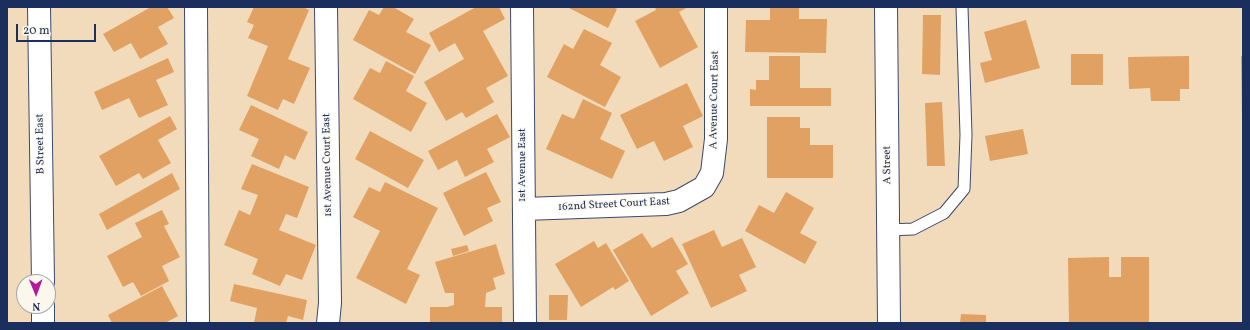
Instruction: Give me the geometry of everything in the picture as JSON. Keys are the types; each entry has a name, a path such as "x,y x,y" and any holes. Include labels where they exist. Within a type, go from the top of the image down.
{"street":[{"name":"B Street East","path":"39,7 43,274"},
{"path":"196,7 198,323"},
{"name":"1st Avenue Court East","path":"326,7 330,303 328,323"},
{"name":"1st Avenue East","path":"522,7 525,323"},
{"name":"A Avenue Court East","path":"701,189 704,187 712,173 716,139 716,7"},
{"name":"A Street","path":"886,7 889,323"},
{"name":"162nd Street Court East","path":"524,209 666,204 679,201 701,189"}],"lane":[{"path":"889,230 913,229 944,213 964,189 966,135 962,7"}],"building":[{"path":"151,7 167,7 174,18 158,27 168,44 140,59 131,43 114,52 103,34"},
{"path":"254,7 303,7 309,10 288,59 310,68 294,104 283,99 278,110 247,96 268,46 248,38 254,25 247,22"},
{"path":"384,7 393,7 414,19 406,32 431,45 415,74 353,40 369,10 379,15"},
{"path":"476,7 499,7 505,19 483,31 508,76 486,88 494,102 466,118 462,112 446,121 424,82 464,59 455,43 439,52 429,33"},
{"path":"567,7 613,7 617,9 608,28"},
{"path":"655,7 688,7 679,12 698,47 660,68 635,21 656,10"},
{"path":"770,7 799,7 799,19 827,19 826,53 745,52 746,20 770,20"},
{"path":"923,15 941,15 940,75 922,74"},
{"path":"1026,20 1040,68 985,83 980,63 992,60 984,32"},
{"path":"584,29 612,43 600,65 621,77 605,107 547,77 564,44 573,49"},
{"path":"1071,54 1103,54 1103,85 1071,85"},
{"path":"769,56 800,56 800,88 831,88 831,106 750,106 750,89 756,90 756,80 769,80"},
{"path":"1189,56 1189,89 1180,89 1180,101 1151,101 1150,88 1129,89 1128,57"},
{"path":"1241,56 1243,56 1243,118 1242,118"},
{"path":"168,58 174,72 156,80 168,105 139,118 129,98 102,110 94,92"},
{"path":"386,61 414,76 406,91 427,103 411,132 353,99 370,68 380,73"},
{"path":"687,83 703,116 683,126 693,147 664,161 654,141 637,149 620,115"},
{"path":"583,99 612,113 600,139 625,151 612,179 546,149 562,114 574,119"},
{"path":"942,102 945,166 927,166 925,103"},
{"path":"251,105 308,132 295,160 285,155 279,169 251,156 259,139 239,130"},
{"path":"497,114 510,137 487,149 494,162 465,177 457,160 438,170 428,151"},
{"path":"170,116 177,129 158,140 171,163 143,179 139,173 116,186 99,156"},
{"path":"767,117 800,117 800,128 810,128 810,145 833,145 833,178 767,178"},
{"path":"1023,129 1028,154 990,161 985,136"},
{"path":"370,131 424,160 408,188 355,159"},
{"path":"252,164 309,187 297,218 286,214 279,230 316,245 302,280 286,274 280,286 252,274 258,259 224,245 239,210 250,215 258,195 241,189"},
{"path":"486,172 501,202 487,208 493,221 464,236 443,193"},
{"path":"172,173 180,189 107,230 99,214"},
{"path":"385,182 438,208 407,269 420,275 406,304 356,278 380,231 353,217 369,187 380,192"},
{"path":"786,192 814,208 800,233 817,242 805,264 745,231 759,205 774,213"},
{"path":"162,210 169,224 164,226 180,257 162,266 169,281 141,296 133,282 123,287 107,256 142,237 135,223"},
{"path":"714,230 722,247 742,238 756,267 739,275 747,291 711,308 682,244"},
{"path":"642,233 652,248 672,237 688,264 676,271 689,293 651,316 613,250"},
{"path":"594,241 598,248 606,243 629,281 615,290 613,287 581,307 555,264"},
{"path":"496,244 505,274 493,278 496,289 486,293 485,307 502,307 502,323 430,323 430,307 447,307 454,305 454,293 445,293 435,262"},
{"path":"467,245 469,251 453,256 451,249"},
{"path":"1109,257 1109,277 1121,277 1121,257 1149,257 1149,323 1069,323 1068,258"},
{"path":"234,284 307,300 303,320 288,316 286,323 254,323 257,308 230,301"},
{"path":"162,286 178,316 165,323 112,323 108,315"},
{"path":"549,295 568,295 567,320 549,320"},
{"path":"961,314 986,315 986,323 960,323"}]}
